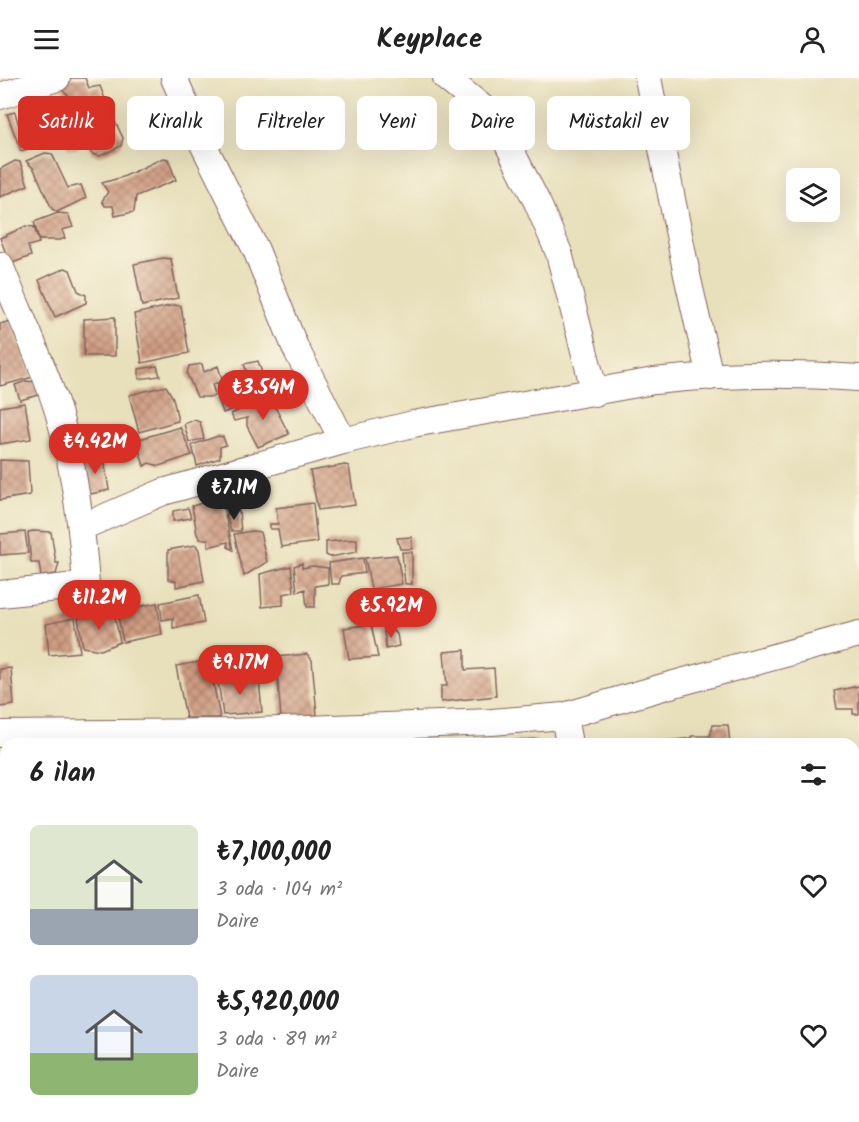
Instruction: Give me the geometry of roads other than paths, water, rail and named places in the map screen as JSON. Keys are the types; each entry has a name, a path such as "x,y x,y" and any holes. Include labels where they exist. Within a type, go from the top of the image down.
{"street":[{"path":"0,96 57,78"},
{"path":"174,78 203,144 256,250 295,347 343,441"},
{"path":"446,78 494,117 537,202 559,253 595,393"},
{"path":"648,78 710,377"},
{"path":"0,266 56,404 82,527 86,585 0,594"},
{"path":"82,527 163,492 343,441 413,424 654,381 789,375 859,378"},
{"path":"0,734 229,732 492,722 564,716 859,634"},
{"path":"564,716 568,738"}]}
